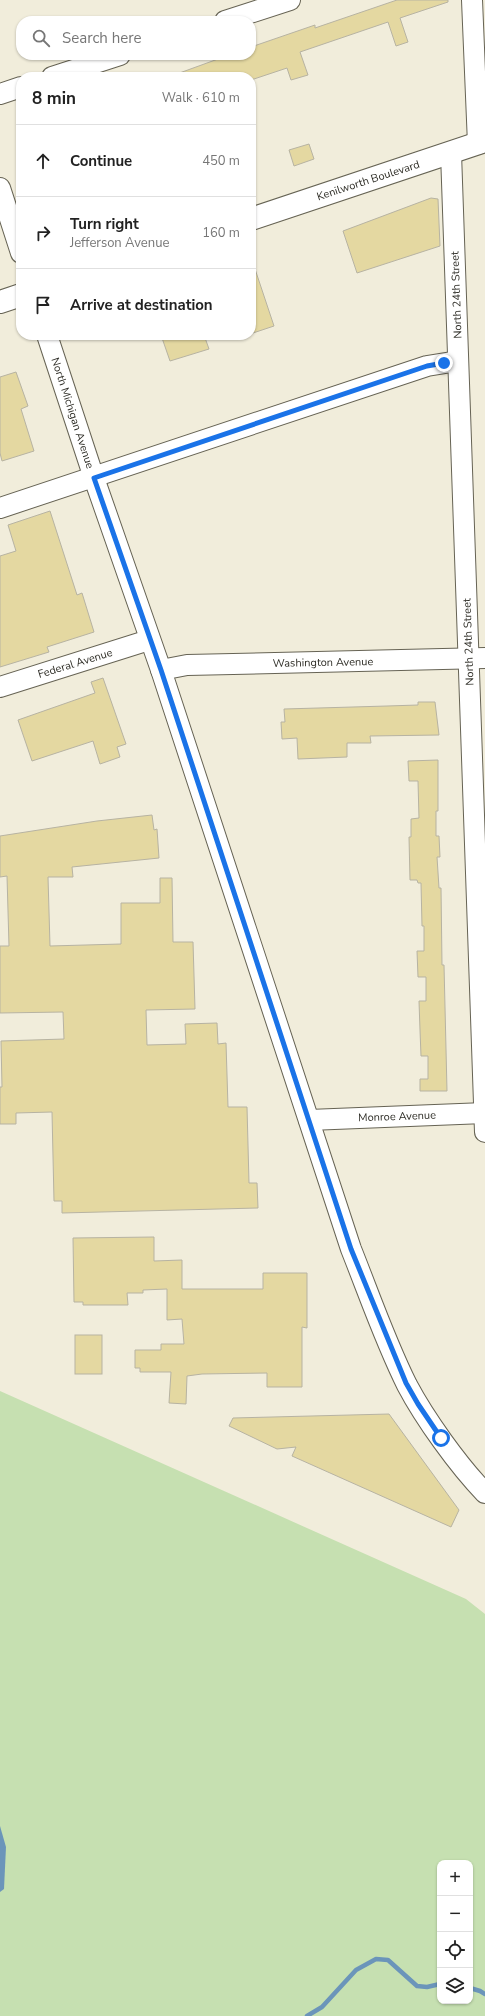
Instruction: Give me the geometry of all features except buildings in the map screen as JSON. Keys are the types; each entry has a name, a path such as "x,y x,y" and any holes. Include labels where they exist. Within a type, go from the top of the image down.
{"main road":[{"name":"Kenilworth Boulevard","path":"256,217 481,143"},
{"path":"0,302 16,297"}],"street":[{"path":"240,16 290,0"},
{"path":"472,0 481,143"},
{"path":"67,72 105,60"},
{"path":"0,94 16,89"},
{"name":"North 24th Street","path":"451,153 458,361 477,659 485,1119"},
{"path":"0,188 16,238"},
{"name":"North Michigan Avenue","path":"49,340 149,640 161,670 351,1249 406,1383 441,1438 472,1480 485,1493"},
{"path":"0,508 427,366 458,361"},
{"name":"Federal Avenue","path":"0,687 149,640"},
{"name":"Washington Avenue","path":"161,670 187,665 477,659"},
{"name":"Monroe Avenue","path":"309,1120 485,1119"}],"green space":[{"path":"0,1391 466,1599 485,1614 485,2016 0,2016"}],"water":[{"path":"0,1826 6,1847 4,1889 0,1892"}],"waterway":[{"path":"307,2016 322,2007 356,1970 376,1959 388,1960 417,1986 427,1987 437,1985"},
{"path":"473,1989 485,1994"}],"route":[{"path":"441,1438 406,1383 382,1328 351,1249 161,670 149,640 94,478 427,366 444,363"}]}
